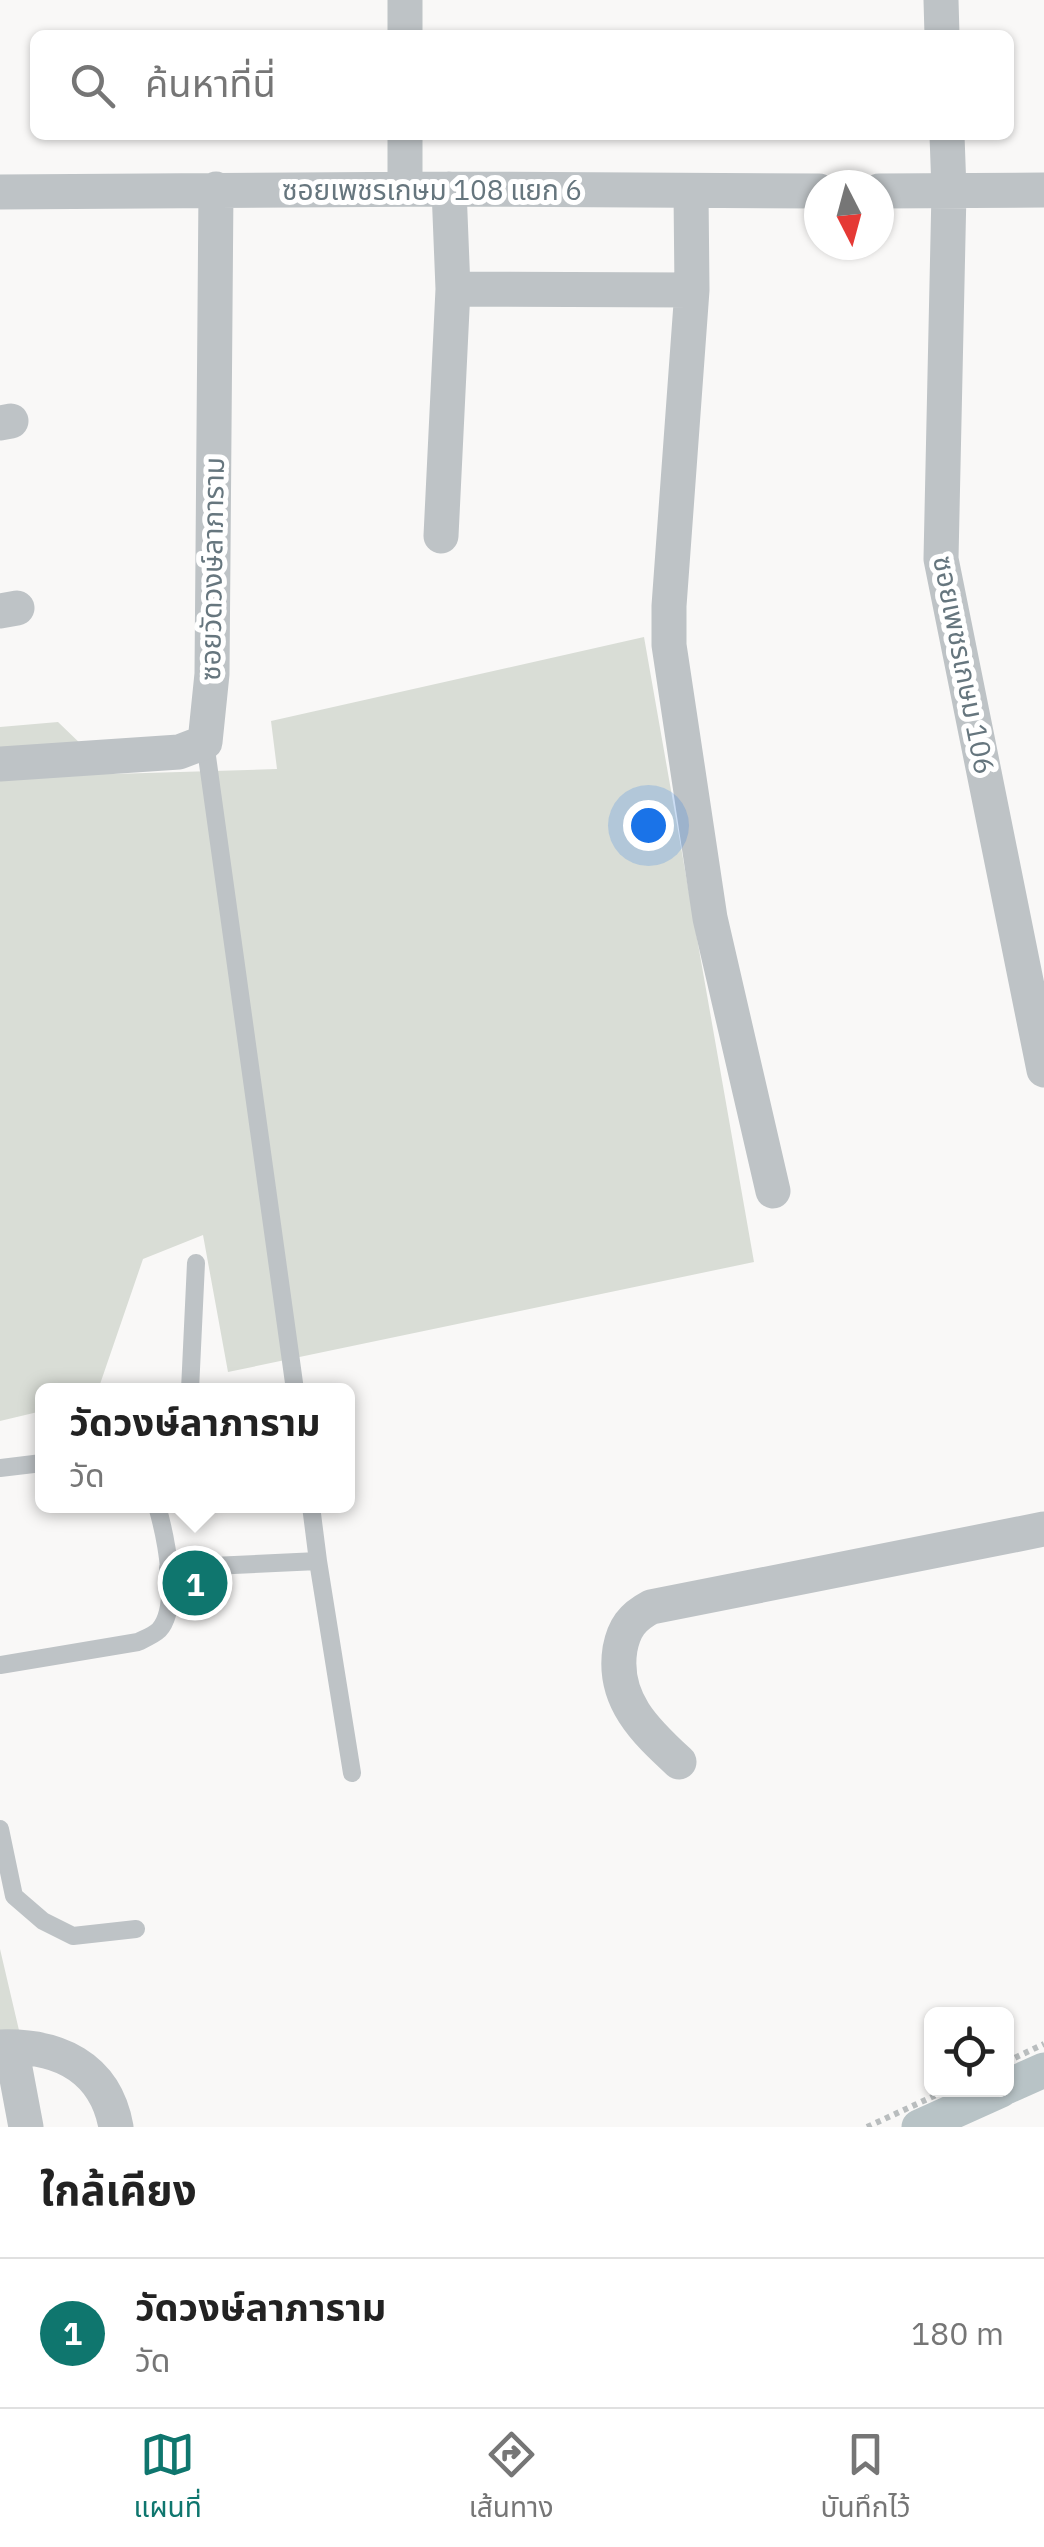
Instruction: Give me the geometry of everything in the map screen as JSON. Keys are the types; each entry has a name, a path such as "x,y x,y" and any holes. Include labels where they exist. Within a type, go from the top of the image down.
{"street":[{"path":"405,0 405,30"},
{"path":"941,0 942,30"},
{"path":"404,189 405,140"},
{"name":"ซอยเพชรเกษม 106","path":"947,140 940,559 1044,1070"},
{"path":"440,536 453,289 449,188"},
{"name":"ซอยเพชรเกษม 108 แยก 6","path":"0,192 449,188 804,192"},
{"name":"ซอยวัดวงษ์ลาภาราม","path":"205,742 212,674 216,189"},
{"path":"894,192 1044,190"},
{"path":"691,192 692,290 669,645 710,918 774,1191"},
{"path":"453,289 692,290"},
{"path":"0,764 179,752 205,742"},
{"path":"679,1762 641,1724 623,1694 618,1676 622,1640 628,1623 639,1614 651,1607 1044,1529"},
{"path":"26,2127 6,2047 62,2054 95,2079 114,2114 116,2127"}],"lane":[{"path":"205,742 294,1383"},
{"path":"190,1383 196,1263"},
{"path":"0,1468 35,1464"},
{"path":"0,1665 138,1642 158,1631 167,1614 168,1568 159,1513"},
{"path":"312,1513 352,1773"},
{"path":"168,1568 318,1560"},
{"path":"0,1829 14,1896 43,1921 73,1936 136,1929"}],"path":[{"path":"1014,2058 1044,2044"},
{"path":"867,2127 932,2097"}],"shaded area":[{"path":"644,637 754,1262 228,1372 203,1235 143,1259 100,1383 35,1383 35,1413 0,1421 0,727 58,722 112,774 277,769 271,721"},
{"path":"0,1949 25,2056 0,2060"}],"waterway":[{"path":"1014,2083 1044,2070"},
{"path":"919,2127 985,2097"}],"place":[{"name":"วัดวงษ์ลาภาราม","path":"195,1583"}]}
